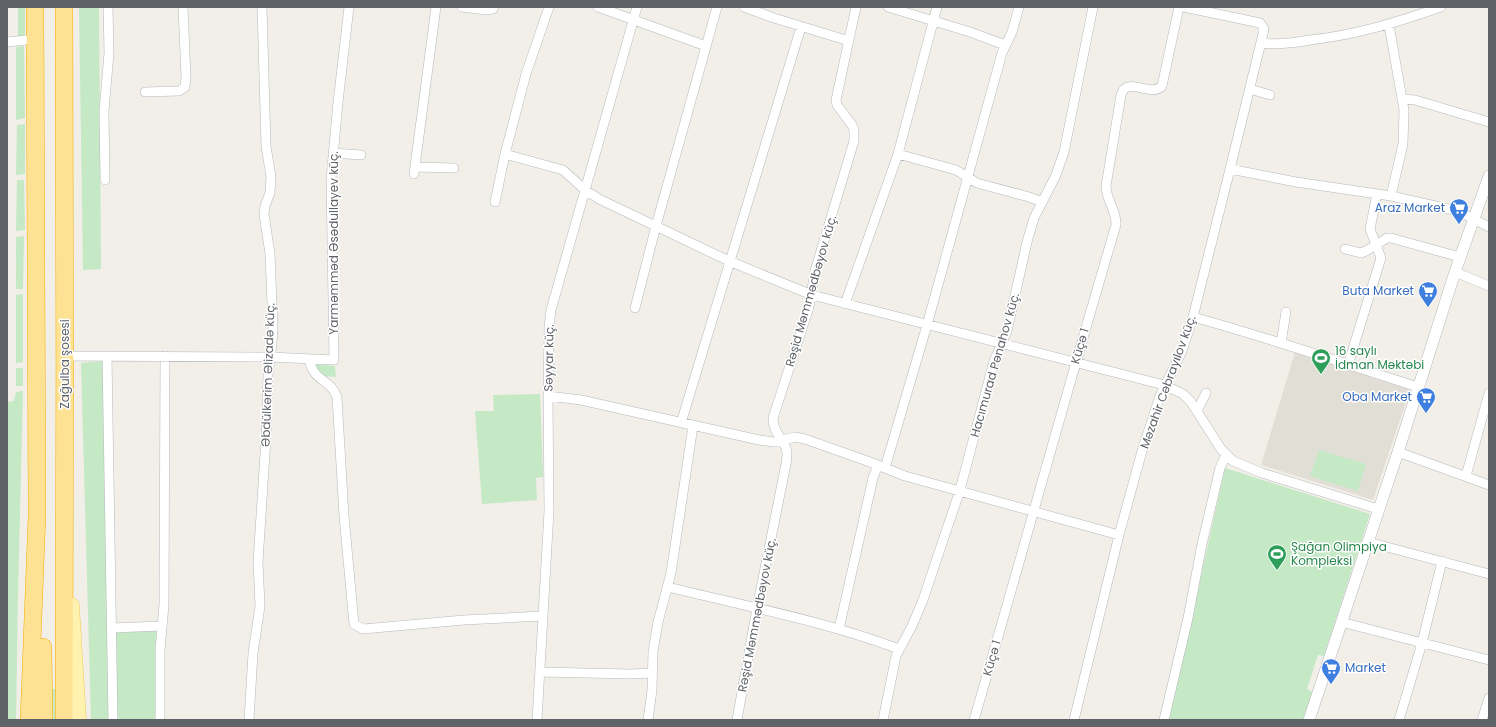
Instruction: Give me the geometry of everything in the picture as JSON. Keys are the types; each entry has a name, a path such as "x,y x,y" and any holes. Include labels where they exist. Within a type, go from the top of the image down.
{"highway":[{"path":"29,720 37,515 35,7"},
{"name":"Zağulba şosesi","path":"64,7 64,356 66,517 64,720"},
{"path":"37,515 42,601 44,720"}],"main road":[{"path":"66,517 78,720"}],"street":[{"path":"105,180 104,111 109,53 108,7"},
{"path":"145,92 179,91 185,87 183,7"},
{"name":"Əbdülkərim Əlizadə küç.","path":"249,720 253,653 260,606 258,562 266,438 268,376 273,328 270,254 264,214 265,206 270,193 271,176 266,146 262,7"},
{"name":"Yarməmməd Əsədullayev küç.","path":"309,359 334,360 331,197 333,153 349,7"},
{"path":"436,7 414,170 454,168"},
{"path":"462,7 485,10 493,9 494,7"},
{"path":"495,202 505,154 526,74 549,7"},
{"path":"598,7 706,46"},
{"name":"Səyyar küç.","path":"537,720 549,511 548,396 549,327 551,310 637,7"},
{"path":"635,308 656,226 717,7"},
{"name":"Rəşid Məmmədbəyov küç.","path":"737,720 756,608 786,464 786,448 773,426 773,418 807,315 812,295 815,271 855,136 852,125 837,105 836,100 856,7"},
{"path":"888,7 970,32 1005,45"},
{"path":"845,304 898,154 937,7"},
{"path":"839,629 873,478 881,466 927,325 969,178 1002,53 1012,32 1019,7"},
{"name":"Hacımurad Pənahov küç.","path":"883,720 893,666 899,649 912,626 926,593 960,490 994,362 1006,331 1034,218 1056,175 1064,152 1093,7"},
{"name":"Küçə 1","path":"974,720 1075,363 1116,225 1116,218 1106,193 1106,186 1122,90 1130,86 1155,90 1160,89 1162,86 1179,7"},
{"name":"Məzahir Cəbrayılov küç.","path":"1074,720 1119,536 1142,451 1164,385 1182,351 1193,317 1264,29 1260,23 1184,7"},
{"path":"1261,43 1281,44 1342,36 1389,24 1442,7"},
{"path":"750,8 800,27 849,41"},
{"path":"1389,24 1403,99 1404,144 1391,196"},
{"path":"681,423 800,27"},
{"path":"7,42 35,39"},
{"path":"1250,89 1270,95"},
{"path":"1403,99 1415,100 1489,122"},
{"path":"333,153 361,155"},
{"path":"505,154 563,170 585,190 599,199 729,261 812,295 1164,385 1183,394 1197,411 1221,449 1226,455 1243,466 1378,509"},
{"path":"898,154 956,170 977,183 1042,202"},
{"path":"1230,169 1296,182 1391,196 1458,211 1489,227"},
{"path":"1309,720 1398,452 1455,272 1489,176"},
{"path":"1348,365 1380,261 1380,253 1370,229 1378,194"},
{"path":"1345,249 1361,253 1387,238 1391,238 1460,257"},
{"path":"1455,272 1489,286"},
{"path":"1281,343 1286,312"},
{"path":"1193,317 1281,343 1418,387"},
{"path":"64,356 270,357 309,359 312,371 335,390 337,397 344,516 354,624 362,629 464,620 542,616"},
{"path":"107,356 113,720"},
{"path":"160,720 160,650 164,605 165,356"},
{"path":"1197,411 1206,393"},
{"path":"1466,476 1489,393"},
{"path":"548,396 581,400 759,440 774,442 795,437 805,439 905,476 960,490 1119,536"},
{"path":"648,720 652,690 653,651 673,562 693,426"},
{"path":"1398,452 1489,485"},
{"path":"1164,720 1188,618 1202,544 1220,468 1226,455"},
{"path":"1368,542 1489,574"},
{"path":"1399,720 1422,643 1442,562"},
{"path":"668,587 839,629 870,638 899,649"},
{"path":"1341,622 1489,660"},
{"path":"112,628 162,626"},
{"path":"540,672 652,673"},
{"path":"1482,720 1489,698"}],"shaded area":[{"path":"1295,352 1410,390 1373,500 1261,465"}],"green space":[{"path":"18,7 25,7 25,36 18,37"},
{"path":"79,7 99,7 101,269 83,270"},
{"path":"24,46 25,118 16,120 16,47"},
{"path":"25,124 25,174 16,175 17,125"},
{"path":"17,180 24,180 25,230 16,231"},
{"path":"24,236 23,289 16,289 16,237"},
{"path":"23,294 23,362 16,363 16,295"},
{"path":"103,361 108,633 156,631 155,720 91,720 81,363"},
{"path":"315,364 335,366 336,377 323,376 315,368"},
{"path":"16,368 23,368 23,386 16,386"},
{"path":"23,391 16,720 7,720 7,402 14,401 16,392"},
{"path":"540,394 543,477 536,478 537,500 482,504 475,411 494,411 493,395"},
{"path":"1319,450 1366,464 1358,491 1310,476"},
{"name":"Şağan Olimpiya Kompleksi","path":"1225,468 1370,514 1324,656 1318,655 1307,689 1312,692 1303,720 1169,720"},
{"path":"52,689 56,689 57,720 52,720"}],"place":[{"name":"Araz Market","path":"1459,225"},
{"name":"Buta Market","path":"1428,308"},
{"name":"16 saylı İdman Məktəbi","path":"1321,375"},
{"name":"Oba Market","path":"1426,414"},
{"name":"Şağan Olimpiya Kompleksi","path":"1277,571"},
{"name":"Market","path":"1331,685"}]}
